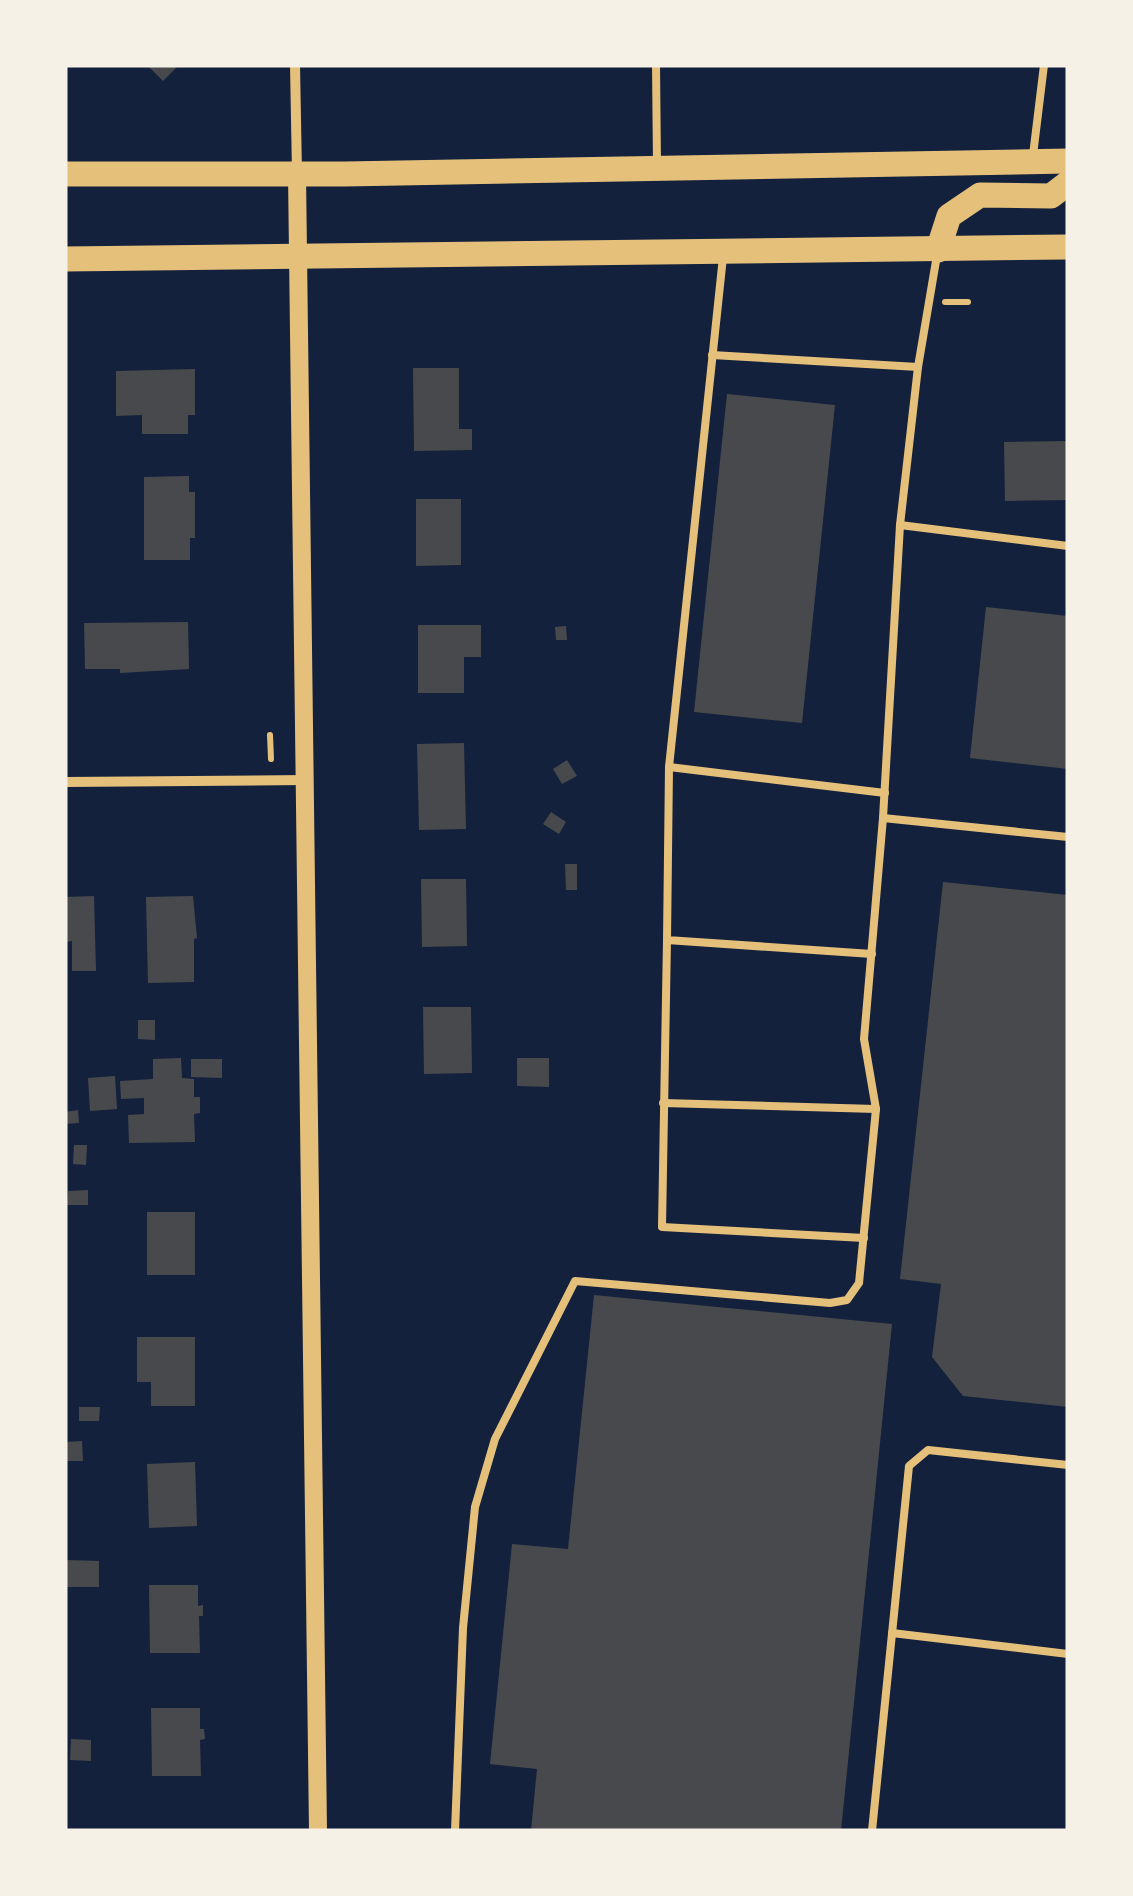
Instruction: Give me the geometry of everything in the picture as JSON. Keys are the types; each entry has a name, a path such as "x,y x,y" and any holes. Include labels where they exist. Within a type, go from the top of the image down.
{"main road":[{"path":"65,174 1068,162"},
{"path":"938,250 949,216 980,195 1051,196 1068,182"},
{"path":"65,259 1068,247"}],"street":[{"path":"295,65 318,1831"},
{"path":"65,782 306,780"}],"lane":[{"path":"656,65 656,168"},
{"path":"1032,162 1044,65"},
{"path":"455,1831 463,1628 475,1507 495,1439 574,1281 830,1303 847,1300 858,1283 876,1109 864,1039 883,818 900,526 918,366 938,250"},
{"path":"723,253 669,767 662,1228 864,1238"},
{"path":"712,355 918,366"},
{"path":"900,526 1068,546"},
{"path":"669,767 884,792"},
{"path":"883,818 1068,837"},
{"path":"667,940 872,954"},
{"path":"662,1103 876,1109"},
{"path":"872,1831 909,1466 928,1450 1068,1465"},
{"path":"892,1633 1068,1654"}],"building":[{"path":"147,65 179,65 163,81"},
{"path":"413,368 459,368 459,429 472,429 472,450 414,451"},
{"path":"195,369 195,415 188,415 188,434 142,434 142,415 116,416 116,371"},
{"path":"727,394 835,405 802,723 694,712"},
{"path":"1068,441 1068,500 1005,501 1004,442"},
{"path":"189,476 189,492 195,492 195,538 190,538 190,560 144,560 144,477"},
{"path":"416,499 461,499 461,565 416,566"},
{"path":"986,607 1068,616 1068,769 970,758"},
{"path":"188,622 189,669 120,673 120,669 85,669 84,623"},
{"path":"418,625 481,625 481,657 464,657 464,693 418,693"},
{"path":"566,626 567,640 556,640 555,627"},
{"path":"464,743 466,829 419,830 417,744"},
{"path":"567,760 577,776 562,784 553,769"},
{"path":"551,812 566,822 559,834 543,824"},
{"path":"565,864 577,864 577,890 566,890"},
{"path":"421,879 466,879 467,946 422,947"},
{"path":"943,882 1068,895 1068,1407 963,1396 932,1357 941,1284 900,1279"},
{"path":"94,896 96,971 72,971 72,941 65,942 65,897"},
{"path":"193,896 197,938 194,982 148,983 146,897"},
{"path":"423,1007 471,1007 472,1073 424,1074"},
{"path":"138,1020 155,1020 155,1040 138,1039"},
{"path":"181,1058 182,1078 194,1079 194,1097 200,1097 200,1113 194,1114 195,1142 129,1143 128,1115 144,1114 144,1098 121,1099 120,1081 153,1079 153,1059"},
{"path":"517,1058 549,1058 549,1087 517,1086"},
{"path":"191,1059 222,1059 222,1078 191,1077"},
{"path":"115,1076 117,1109 90,1111 88,1078"},
{"path":"78,1110 79,1123 66,1124 65,1112"},
{"path":"74,1145 87,1145 86,1165 73,1164"},
{"path":"88,1190 88,1205 67,1205 68,1191"},
{"path":"147,1212 195,1212 195,1275 147,1275"},
{"path":"594,1295 892,1324 841,1831 531,1831 537,1769 490,1764 512,1544 568,1549"},
{"path":"137,1337 195,1337 195,1406 151,1406 151,1382 137,1382"},
{"path":"79,1407 100,1407 99,1421 79,1421"},
{"path":"82,1441 83,1461 65,1461 65,1442"},
{"path":"195,1462 197,1526 149,1528 147,1464"},
{"path":"67,1560 99,1561 99,1587 67,1587"},
{"path":"149,1585 198,1585 198,1606 203,1605 203,1616 199,1616 200,1653 150,1653"},
{"path":"151,1708 200,1708 200,1729 204,1729 205,1739 200,1740 201,1776 152,1776"},
{"path":"71,1739 91,1740 91,1761 70,1760"}]}
